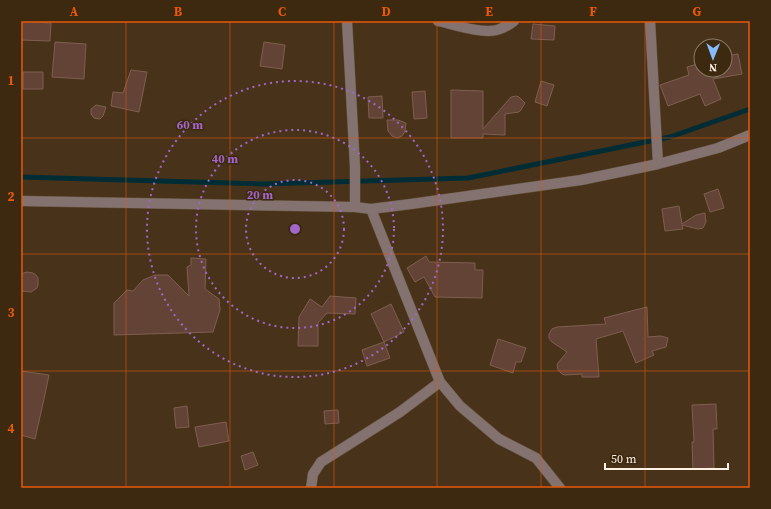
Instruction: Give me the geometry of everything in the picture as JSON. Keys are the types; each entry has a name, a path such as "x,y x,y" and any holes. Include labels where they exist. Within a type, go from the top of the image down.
{"street":[{"path":"347,21 355,167 355,207"},
{"path":"438,21 480,30 496,30 507,26 514,21"},
{"path":"650,21 658,164"},
{"path":"21,201 371,208 411,204 581,180 658,164 718,148 750,135"},
{"path":"371,208 440,382 460,406 499,439 536,458 560,488"},
{"path":"311,488 313,474 321,462 400,412 440,382"}],"building":[{"path":"21,21 51,23 50,41 21,40"},
{"path":"533,24 555,26 554,40 531,39"},
{"path":"55,42 86,44 84,79 52,77"},
{"path":"264,42 285,45 282,69 260,66"},
{"path":"738,54 742,74 733,76 733,55"},
{"path":"693,65 693,78 719,78 713,79 721,99 705,106 700,94 668,106 660,85 689,75 687,67"},
{"path":"131,70 147,72 139,112 111,106 113,92 123,93"},
{"path":"23,72 43,72 43,89 23,89"},
{"path":"541,81 554,85 547,106 535,102"},
{"path":"451,90 483,91 483,129 511,97 519,97 525,103 519,112 505,114 505,135 483,134 483,138 451,138"},
{"path":"425,91 427,118 414,119 412,92"},
{"path":"382,96 383,118 369,118 368,97"},
{"path":"96,105 106,107 103,116 100,119 94,118 91,114 91,109"},
{"path":"387,120 398,120 406,123 405,131 402,136 397,138 392,136 388,131"},
{"path":"718,189 724,208 710,212 704,194"},
{"path":"679,206 682,224 696,215 705,213 706,222 703,228 698,229 682,225 683,229 665,231 662,209"},
{"path":"426,256 429,262 475,263 475,270 483,270 482,298 435,297 424,277 415,282 407,268"},
{"path":"191,258 206,259 205,289 219,299 220,310 213,332 114,335 114,303 127,290 133,291 143,280 155,275 168,275 189,296 187,267 191,265"},
{"path":"27,272 33,273 38,278 37,288 31,292 21,291 21,274"},
{"path":"330,296 356,298 355,314 327,313 318,323 318,346 298,346 299,317 310,299 322,307"},
{"path":"391,304 404,332 384,342 371,314"},
{"path":"647,307 648,337 661,336 668,338 666,347 652,351 654,355 636,363 623,331 596,339 599,377 582,377 582,374 565,375 558,370 558,363 567,352 552,342 549,338 549,334 552,329 557,327 606,324 604,318"},
{"path":"498,339 526,348 521,362 516,362 513,373 490,365"},
{"path":"384,342 390,358 367,366 362,350"},
{"path":"21,371 49,375 35,439 21,435"},
{"path":"716,404 717,429 713,429 714,468 693,469 692,442 694,442 692,405"},
{"path":"187,406 189,427 176,428 174,408"},
{"path":"338,410 339,423 325,424 324,411"},
{"path":"226,422 229,441 199,447 195,427"},
{"path":"253,452 258,465 245,470 241,456"}],"waterway":[{"path":"21,177 262,184 468,178 670,137 750,109"}]}
